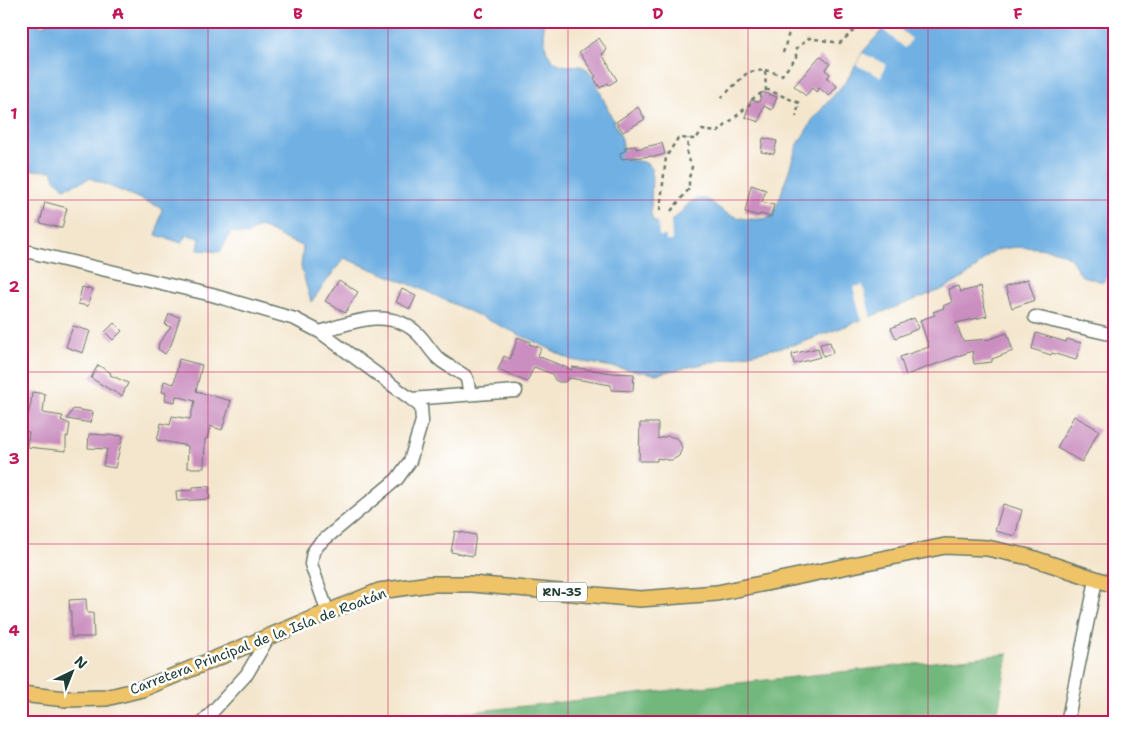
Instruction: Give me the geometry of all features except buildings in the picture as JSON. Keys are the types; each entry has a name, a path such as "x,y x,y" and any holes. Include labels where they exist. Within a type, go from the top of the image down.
{"main road":[{"name":"Carretera Principal de la Isla de Roatán","path":"21,694 66,699 106,698 142,689 379,592 430,584 472,584 640,599 717,594 945,546 987,548 1029,557 1114,585"}],"street":[{"path":"21,250 212,295 296,319 320,332 421,407 422,421 410,461 397,479 319,544 313,552 311,564 328,613"},
{"path":"1035,317 1114,335"},
{"path":"320,332 357,321 375,318 392,319 406,325 418,334 437,358 465,376 470,394"},
{"path":"411,399 516,391"},
{"path":"1067,723 1096,580"},
{"path":"202,723 247,674 268,638"}],"path":[{"path":"783,53 790,29 802,21"},
{"path":"721,98 748,72 765,70 782,74 796,58 796,48 809,38 840,43 864,21"},
{"path":"660,210 666,157 678,138 696,139 702,130 718,132 749,105 751,100 766,90 765,70"},
{"path":"766,88 799,103 796,117"},
{"path":"671,211 689,190 689,178 692,167 687,154 688,138"}],"green space":[{"path":"1008,654 996,723 367,723"}],"water":[{"path":"21,21 31,21 42,26 49,21 543,21 545,46 549,56 561,65 581,66 589,71 622,139 625,158 645,163 652,168 651,215 654,222 663,222 670,221 694,200 700,199 710,201 728,214 740,218 760,219 772,217 797,146 813,119 847,80 862,53 890,21 1114,21 1114,273 1103,282 1082,276 1070,258 1059,252 1030,247 1008,248 988,255 976,268 943,289 801,343 656,374 571,360 419,288 344,258 311,302 301,267 303,246 260,226 247,235 231,232 220,252 198,250 200,238 186,235 182,243 156,235 162,208 90,178 64,188 55,179 52,171 21,170"}],"pier":[{"path":"890,21 912,39 905,48 883,30"},
{"path":"862,53 886,64 881,77 856,65"},
{"path":"671,218 672,241 666,241 666,236 659,236 658,220"},
{"path":"863,285 871,319 862,323 853,287"}]}
